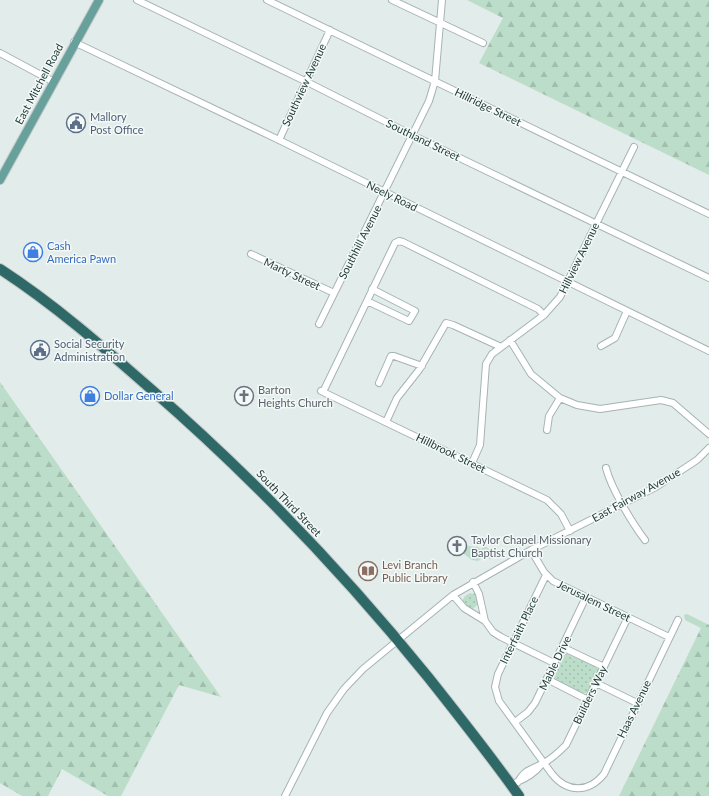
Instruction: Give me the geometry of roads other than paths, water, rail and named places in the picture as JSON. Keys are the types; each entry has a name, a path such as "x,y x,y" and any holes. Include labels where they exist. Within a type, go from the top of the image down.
{"highway":[{"name":"South Third Street","path":"0,269 51,306 120,362 226,457 292,522 398,640 515,784 519,796"}],"main road":[{"name":"East Mitchell Road","path":"0,180 54,82 74,42 99,0"}],"street":[{"name":"Southland Street","path":"137,0 307,82 412,135 709,278"},
{"name":"Hillridge Street","path":"267,0 435,80 709,214"},
{"path":"392,0 483,44"},
{"name":"Southhill Avenue","path":"319,324 429,101 435,80 442,0"},
{"name":"Southview Avenue","path":"279,140 330,30"},
{"name":"Neely Road","path":"74,42 279,140 709,351"},
{"path":"0,53 54,82"},
{"name":"Hillview Avenue","path":"472,463 480,445 486,364 492,354 544,315 560,298 634,146"},
{"path":"372,289 415,310 409,321 367,301 372,289 395,243 400,241 538,309 544,315"},
{"name":"Marty Street","path":"251,254 334,293"},
{"name":"Hillbrook Street","path":"367,301 321,391 547,500 561,514 570,531"},
{"path":"601,346 615,338 627,311"},
{"path":"386,422 397,398 422,366 446,323 501,347"},
{"path":"510,340 531,374 560,398 577,405 600,409 661,400 673,403 709,434"},
{"path":"379,383 391,356 422,366"},
{"path":"547,430 549,416 560,398"},
{"name":"East Fairway Avenue","path":"285,796 327,712 344,688 363,669 398,640 453,595 473,582 532,550 656,487 697,460 709,448"},
{"path":"606,468 608,476 644,540"},
{"name":"Jerusalem Street","path":"532,550 546,575 555,582 669,638"},
{"name":"Interfaith Place","path":"515,722 499,701 495,686 496,677 546,575"},
{"path":"473,582 479,594 485,621"},
{"path":"453,595 461,605 485,621 495,634 554,663"},
{"name":"Mable Drive","path":"515,722 534,705 586,597"},
{"path":"472,612 481,605"},
{"name":"Builders Way","path":"515,784 522,774 533,767 542,764 558,752 567,742 628,617"},
{"name":"Haas Avenue","path":"542,764 560,782 581,792 596,782 604,774 678,620"},
{"path":"562,647 604,667"},
{"path":"547,680 588,700"},
{"path":"596,683 637,703"},
{"path":"515,722 542,764"}],"place":[{"name":"Mallory Post Office","path":"76,123"},
{"name":"Cash America Pawn","path":"33,252"},
{"name":"Social Security Administration","path":"40,350"},
{"name":"Dollar General","path":"90,396"},
{"name":"Barton Heights Church","path":"244,396"},
{"name":"Taylor Chapel Missionary Baptist Church","path":"457,546"},
{"name":"Levi Branch Public Library","path":"368,571"}]}
